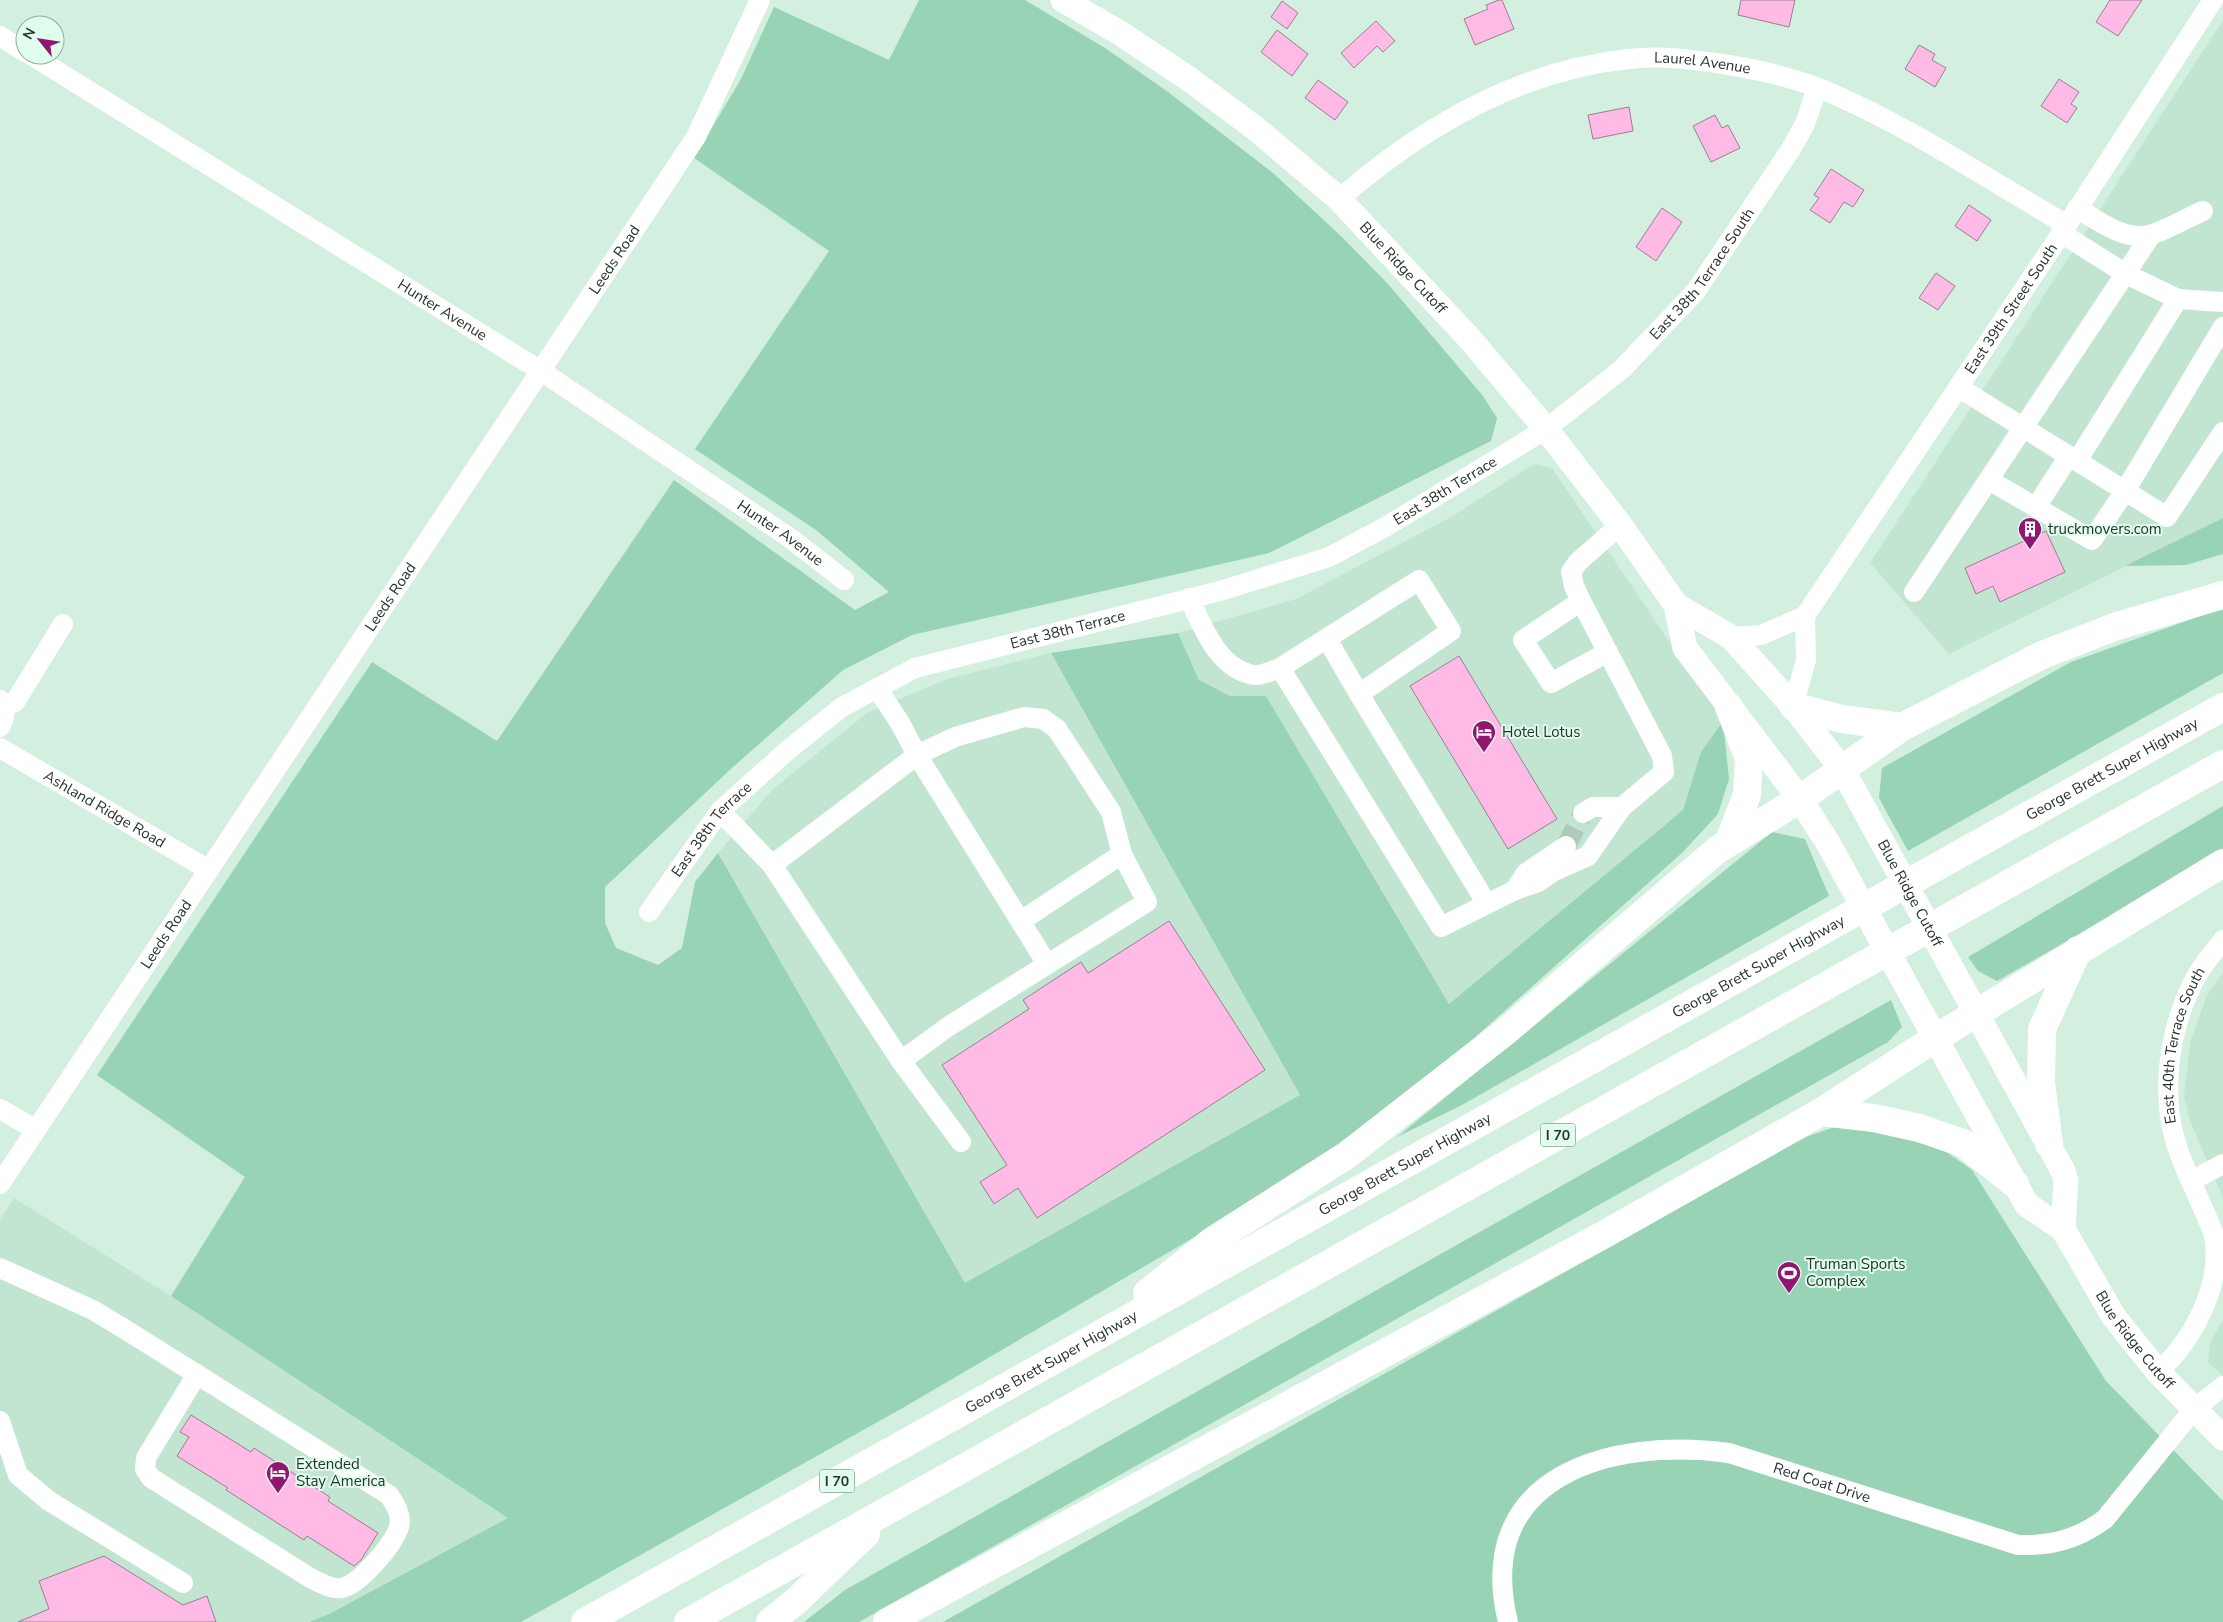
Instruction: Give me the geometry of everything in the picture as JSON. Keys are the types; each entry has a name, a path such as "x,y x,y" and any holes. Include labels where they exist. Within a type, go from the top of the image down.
{"highway":[{"path":"1088,1341 1212,1241 1347,1155 1505,1032 1728,843 1800,799 1902,727 2042,655 2116,626 2223,595"},
{"path":"1793,706 1842,719 1902,727"},
{"path":"1728,843 1747,795 1749,759 1729,707"},
{"name":"George Brett Super Highway","path":"585,1622 2223,707"},
{"name":"I 70","path":"688,1622 2223,764"},
{"path":"887,1622 1595,1239 1821,1112 1934,1039 2223,863"},
{"path":"2050,1144 2041,1082 2042,1029 2078,950"},
{"path":"1821,1112 1874,1118 1918,1128 1963,1143 2015,1184"},
{"path":"770,1622 796,1601 894,1506"}],"main road":[{"name":"Blue Ridge Cutoff","path":"1063,0 1189,79 1255,128 1339,199 1469,338 1546,429 1620,525 1676,606 1684,648 1800,799 1828,843 1917,1004 1934,1039 2027,1205 2063,1229 2114,1317 2158,1372 2223,1438"},
{"name":"Blue Ridge Cutoff","path":"1676,606 1730,637 1793,706 1842,769 1869,822 1975,1014 2050,1144 2066,1182 2063,1229"}],"street":[{"name":"Leeds Road","path":"0,1184 696,137 760,0"},
{"name":"East 39th Street South","path":"1804,616 2068,222 2209,1"},
{"path":"0,36 15,46"},
{"name":"Laurel Avenue","path":"1339,199 1397,152 1458,113 1515,86 1584,65 1631,58 1697,60 1762,71 1817,88 1878,115 2068,222"},
{"name":"Hunter Avenue","path":"47,65 541,371 790,538 844,580"},
{"name":"East 38th Terrace South","path":"1546,429 1622,369 1696,291 1796,141 1805,124 1817,88"},
{"path":"2068,222 2112,228 2132,235 2151,235 2203,211"},
{"path":"2068,222 2126,274 2178,299 2223,302"},
{"path":"1914,592 2151,235"},
{"path":"2036,507 2073,458 2178,299"},
{"path":"1989,480 2092,540 2125,491 2223,327"},
{"path":"1958,387 2167,517 2223,432"},
{"name":"East 38th Terrace","path":"649,912 720,811 788,750 842,707 877,688 915,668 1272,576 1330,557 1387,526 1546,429"},
{"path":"1280,668 1441,927 1515,890 1538,882 1554,871 1588,856 1622,807 1664,772 1662,756 1581,601 1574,586 1571,572 1578,562 1620,525"},
{"path":"1189,598 1204,631 1230,666 1255,676 1280,668 1419,580 1451,631 1359,694"},
{"path":"1581,601 1523,640 1551,683 1608,652"},
{"path":"1730,637 1761,635 1804,616 1806,660 1793,706"},
{"path":"0,727 4,718 2,703 15,702 63,624"},
{"path":"1326,639 1488,904"},
{"path":"877,688 1047,964"},
{"path":"772,865 917,755 955,737 1024,717 1043,719 1057,730 1111,812 1122,854 1147,902 949,1026 901,1061"},
{"name":"Ashland Ridge Road","path":"0,748 209,870"},
{"path":"1583,813 1593,807 1622,807"},
{"path":"720,811 772,865 901,1061 960,1142"},
{"path":"1515,890 1526,873 1566,846"},
{"path":"1020,921 1122,854"},
{"name":"East 40th Terrace South","path":"2158,1372 2172,1359 2200,1322 2209,1304 2216,1277 2218,1258 2215,1236 2179,1151 2170,1118 2168,1084 2173,1039 2182,1006 2197,976 2223,940"},
{"path":"0,1110 36,1130"},
{"path":"2191,1181 2223,1164"},
{"path":"0,1268 92,1310 197,1374 389,1494 398,1508 399,1525 389,1545 357,1581 341,1589 329,1587 312,1580 151,1478 145,1469 146,1458 197,1374"},
{"name":"Red Coat Drive","path":"1508,1622 1502,1598 1502,1558 1507,1540 1522,1510 1534,1495 1549,1483 1564,1474 1601,1460 1650,1450 1680,1449 1729,1453 1998,1540 2018,1546 2035,1546 2060,1543 2089,1531 2105,1519 2194,1410 2223,1386"},
{"path":"0,1421 18,1475 50,1501 183,1583"}],"shaded area":[{"path":"2223,20 2223,518 1949,654 1870,563"},
{"path":"1534,464 1552,468 1723,721 1701,752 1683,810 1449,1004 1266,696 1230,696 1199,680 1178,633 1296,599 1451,517"},
{"path":"1051,653 1300,1095 965,1284 718,853 773,789 867,713 947,679"},
{"path":"2223,972 2223,1198 2190,1121 2184,1096 2190,1043 2207,995"},
{"path":"14,1198 171,1296 509,1518 331,1613 309,1622 0,1622 0,1219"},
{"path":"2223,1320 2223,1376 2208,1362 2210,1343"}],"green space":[{"path":"919,0 1025,0 1105,48 1168,92 1273,173 1343,238 1388,284 1483,396 1497,418 1491,441 1269,553 912,635 843,670 733,767 605,887 605,923 616,948 658,965 682,948 695,882 718,853 965,1283 1300,1095 1051,653 1178,633 1199,680 1230,696 1266,696 1449,1004 1683,810 1701,752 1723,721 1729,779 1718,814 1683,852 1389,1114 1251,1204 906,1406 521,1622 309,1622 331,1613 508,1518 171,1296 245,1177 97,1075 372,662 497,741 674,480 855,610 889,592 816,530 695,449 829,251 694,158 741,79 774,7 889,60"},
{"path":"2223,518 2223,554 2186,565 2125,566"},
{"path":"2223,608 2223,673 1908,851 1879,798 1882,768 2071,662"},
{"path":"2223,806 2223,852 1997,981 1978,971 1968,957"},
{"path":"1772,832 1805,839 1829,896 1462,1105 1397,1137"},
{"path":"1891,1000 1902,1027 1888,1042 859,1622 804,1622 845,1590"},
{"name":"Truman Sports Complex","path":"1843,1124 1938,1146 1972,1170 2106,1381 2223,1501 2223,1622 943,1622 1806,1137"}],"building":[{"path":"1502,0 1514,29 1475,45 1464,19 1488,9 1486,5"},
{"path":"1741,0 1795,0 1789,27 1738,15"},
{"path":"2110,0 2142,0 2118,36 2096,22"},
{"path":"1282,1 1298,13 1287,29 1271,17"},
{"path":"1376,21 1395,41 1383,52 1377,46 1354,68 1341,53"},
{"path":"1277,30 1308,54 1292,76 1261,52"},
{"path":"1919,45 1935,54 1932,60 1946,68 1935,87 1905,69"},
{"path":"2059,79 2079,92 2071,104 2077,108 2067,123 2041,106"},
{"path":"1318,80 1348,102 1335,120 1305,98"},
{"path":"1629,107 1633,131 1593,139 1588,115"},
{"path":"1715,115 1722,128 1728,125 1740,148 1711,162 1693,126"},
{"path":"1831,169 1864,190 1853,207 1844,202 1830,223 1810,210 1819,198 1814,195"},
{"path":"1969,205 1991,220 1977,241 1955,226"},
{"path":"1662,208 1682,222 1656,261 1636,247"},
{"path":"1936,273 1955,286 1938,310 1919,298"},
{"name":"truckmovers.com","path":"2046,531 2065,572 2000,602 1993,586 1976,594 1965,568"},
{"name":"Hotel Lotus","path":"1459,656 1557,819 1508,849 1410,686"},
{"path":"1169,921 1265,1070 1037,1218 1018,1188 994,1204 980,1182 1007,1165 942,1065 1029,1009 1023,1000 1081,962 1088,973"},
{"name":"Extended Stay America","path":"191,1415 251,1452 254,1448 330,1497 328,1501 378,1533 361,1560 354,1566 307,1536 304,1540 177,1456 189,1437 180,1432"},
{"path":"104,1556 183,1605 207,1596 216,1622 18,1622 49,1609 39,1581"}],"tunnel":[{"path":"1566,846 1583,813"}],"place":[{"name":"truckmovers.com","path":"2030,550"},
{"name":"Hotel Lotus","path":"1484,753"},
{"name":"Truman Sports Complex","path":"1789,1294"},
{"name":"Extended Stay America","path":"278,1494"}]}
